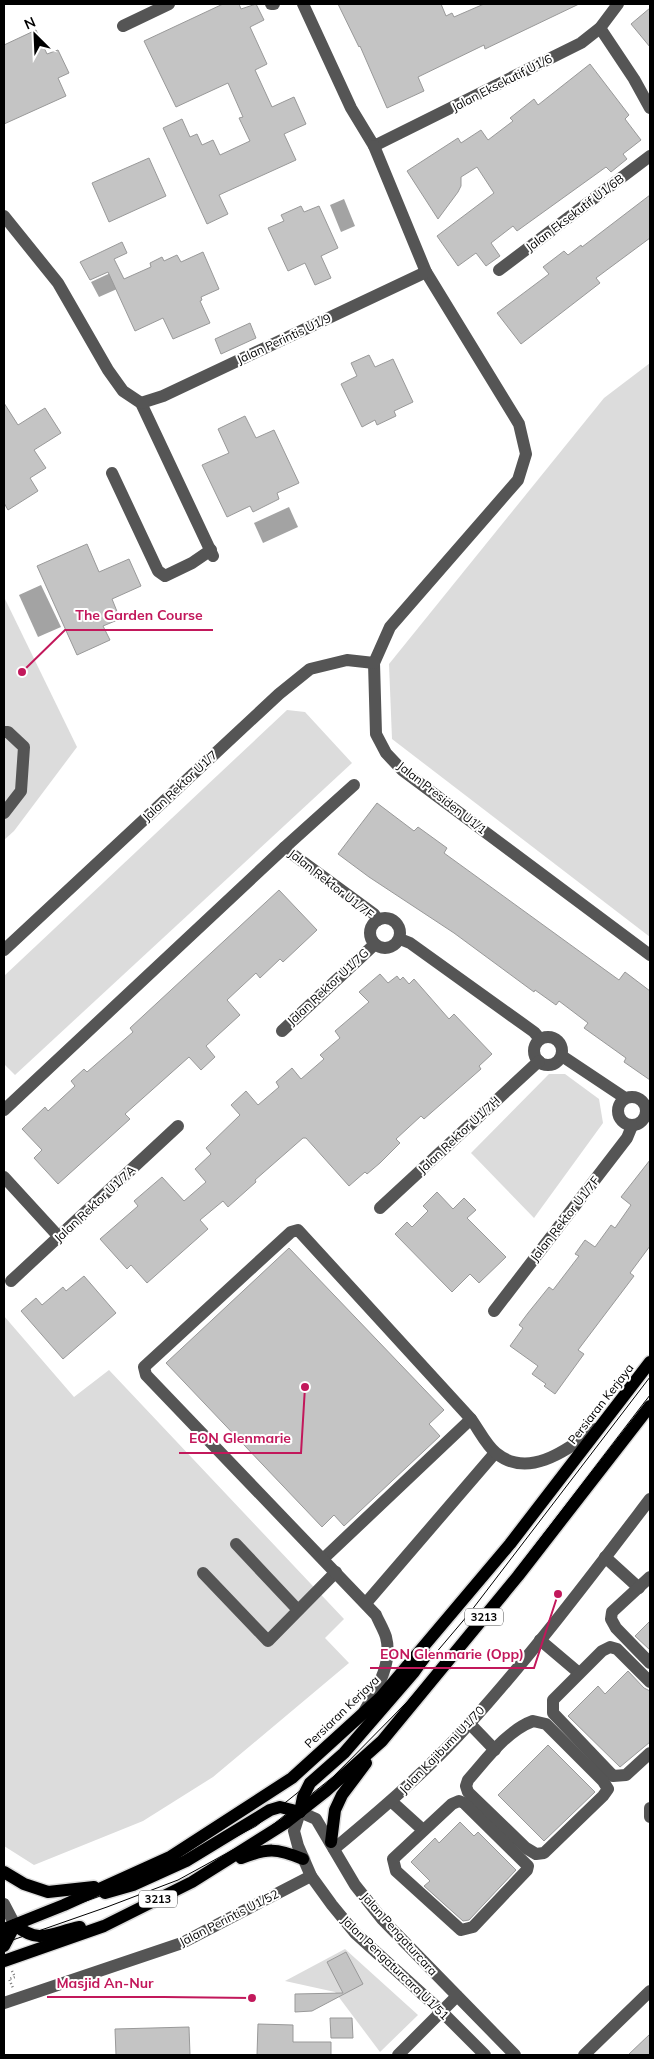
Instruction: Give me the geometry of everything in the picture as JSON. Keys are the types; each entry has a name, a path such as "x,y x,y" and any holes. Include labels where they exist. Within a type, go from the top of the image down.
{"main road":[{"name":"Persiaran Kerjaya","path":"9,1927 64,1905 170,1857 292,1778 380,1698 510,1544 650,1362"},
{"name":"3213","path":"6,1960 121,1918 192,1882 300,1812 382,1741 518,1576 650,1406"},
{"path":"64,1905 134,1884 186,1862 270,1810 280,1807 300,1812 303,1797 310,1783 344,1753 414,1672 462,1601"},
{"path":"333,1846 335,1810 342,1795 382,1741"},
{"path":"218,1866 260,1850 282,1850 303,1859"},
{"path":"4,1872 24,1884 48,1892 105,1886"},
{"path":"4,1946 9,1927 40,1938 121,1918"}],"street":[{"path":"124,26 170,4"},
{"path":"303,4 351,108 374,146 426,272"},
{"name":"Jalan Eksekutif U1/6","path":"374,146 581,43 600,28 618,4"},
{"path":"600,28 634,79 650,108"},
{"name":"Jalan Eksekutif U1/6B","path":"499,270 650,156"},
{"path":"4,216 58,283 108,370 123,391 141,403 212,553 165,576 158,570 112,473"},
{"name":"Jalan Presiden U1/1","path":"426,272 520,424 526,454 518,480 390,627 374,663 376,734 386,753 402,770 650,955"},
{"name":"Jalan Perintis U1/9","path":"141,403 171,392 426,272"},
{"name":"Jalan Rektor U1/7","path":"4,950 279,694 310,669 347,660 374,663"},
{"path":"4,732 8,732 24,747 21,791 4,813"},
{"path":"4,1110 354,785"},
{"name":"Jalan Rektor U1/7F","path":"284,848 374,914 378,920"},
{"path":"387,918 395,922 400,929 400,938 393,946 384,948 374,944 371,931 374,923 378,920 387,918"},
{"path":"400,938 434,959 534,1032 540,1039"},
{"name":"Jalan Rektor U1/7G","path":"282,1031 374,944"},
{"path":"548,1036 557,1039 562,1047 562,1056 552,1065 542,1064 539,1061 534,1050 540,1039 548,1036"},
{"path":"562,1056 625,1098"},
{"name":"Jalan Rektor U1/7H","path":"380,1208 539,1061"},
{"path":"625,1098 638,1098 648,1104 644,1118 641,1122 632,1126 623,1123 618,1115 618,1105 625,1098"},
{"name":"Jalan Rektor U1/7A","path":"11,1282 178,1126"},
{"name":"Jalan Rektor U1/7F","path":"494,1310 628,1138 632,1126"},
{"path":"4,1177 59,1237"},
{"path":"362,1714 382,1678 387,1658 386,1638 376,1615 146,1375 144,1367 291,1232 298,1230 471,1419 495,1453 509,1461 528,1465 548,1459 568,1449 600,1426"},
{"path":"323,1559 471,1419"},
{"path":"366,1603 495,1453"},
{"name":"Jalan Kajibumi U1/70","path":"333,1846 391,1801 470,1724 540,1640 650,1499"},
{"path":"236,1544 298,1610"},
{"path":"605,1558 639,1588"},
{"path":"203,1573 268,1641 336,1572"},
{"path":"650,1577 612,1612 610,1619 616,1628 650,1663"},
{"path":"540,1640 579,1673"},
{"path":"650,1682 617,1649 610,1647 602,1651 553,1700 554,1713 561,1722 613,1776 626,1775 650,1753"},
{"path":"533,1721 546,1724 603,1781 608,1789 604,1796 544,1853 536,1854 526,1848 468,1792 466,1786 468,1780 495,1750 521,1725 533,1721"},
{"path":"470,1724 495,1750"},
{"path":"391,1801 423,1830"},
{"path":"464,1803 526,1862 527,1870 472,1928 461,1930 396,1871 393,1859 423,1830 452,1804 464,1803"},
{"path":"650,1808 650,1817"},
{"path":"300,1812 294,1832 311,1876"},
{"name":"Jalan Pengaturcara","path":"300,1812 316,1818 355,1885 382,1919 515,2055"},
{"name":"Jalan Perintis U1/52","path":"4,2003 182,1943 311,1876"},
{"name":"Jalan Pengaturcara U1/51","path":"311,1876 355,1933 485,2055"},
{"path":"4,1904 9,1927"},
{"path":"584,2055 650,1991"},
{"path":"398,2055 457,1996"}],"path":[{"path":"6,1960 15,1977 9,1979 17,1998"}],"shaded area":[{"path":"344,199 355,226 341,232 330,205"},
{"path":"119,269 126,285 99,297 91,282"},
{"path":"650,363 650,937 392,739 389,664 604,398"},
{"path":"289,507 298,527 263,543 254,523"},
{"path":"41,585 61,627 38,637 19,595"},
{"path":"4,597 77,747 14,831 4,840"},
{"path":"287,710 305,712 352,763 15,1075 4,1064 4,976"},
{"path":"549,1074 565,1074 599,1099 603,1123 534,1218 471,1153"},
{"path":"4,1316 74,1397 109,1370 344,1619 325,1638 349,1663 213,1777 143,1821 34,1865 4,1846"},
{"path":"345,1949 418,2015 380,2052 335,1992 285,1981"}],"building":[{"path":"223,4 239,4 241,9 256,4 264,20 250,27 267,64 255,70 272,107 294,97 306,124 284,134 296,160 219,195 228,214 207,224 163,128 182,119 190,137 197,134 202,145 213,140 220,155 250,141 239,118 243,117 228,83 176,107 144,41"},
{"path":"338,4 441,4 446,16 452,13 454,17 484,4 579,4 485,49 484,45 418,77 424,91 387,108 360,46"},
{"path":"650,8 650,47 631,24"},
{"path":"36,30 47,54 58,50 69,73 58,78 66,96 4,124 4,45"},
{"path":"590,64 629,115 625,119 641,140 623,154 627,159 611,172 606,167 517,231 513,226 491,243 500,256 486,266 476,253 458,266 437,236 494,193 477,167 461,177 461,186 458,192 438,219 407,171 458,138 461,143 481,130 488,140 513,121 510,118 534,99 538,105"},
{"path":"149,158 166,196 109,222 92,183"},
{"path":"650,195 650,238 596,278 600,283 521,344 497,313 549,274 543,267 564,251 568,255 581,245 582,247"},
{"path":"301,206 304,212 319,206 338,248 321,256 331,278 315,285 305,263 288,271 268,228 284,221 281,215"},
{"path":"122,242 127,253 114,259 124,279 151,267 150,263 162,257 164,261 177,255 181,262 203,252 219,289 201,297 202,300 200,301 210,323 173,339 163,318 135,331 108,272 90,280 80,262"},
{"path":"250,323 256,338 221,354 215,339"},
{"path":"369,355 375,367 393,359 413,402 394,411 396,416 377,425 375,420 362,427 341,384 357,376 351,363"},
{"path":"4,403 18,425 45,408 61,433 34,450 46,468 30,478 38,491 8,510 4,503"},
{"path":"245,416 256,438 274,430 299,483 277,493 279,499 253,512 250,506 227,517 202,465 229,453 218,429"},
{"path":"87,544 99,572 129,559 141,586 112,599 120,619 103,626 110,640 77,655 37,566"},
{"path":"377,803 414,831 418,827 447,848 444,853 619,980 625,972 650,991 650,1080 624,1062 626,1058 584,1028 588,1023 559,1001 556,1005 535,990 534,992 454,933 369,877 338,854"},
{"path":"279,890 317,930 283,962 280,959 260,978 256,973 227,1000 240,1015 206,1046 215,1057 201,1070 189,1057 125,1114 130,1119 58,1184 34,1158 42,1150 22,1129 45,1107 48,1111 75,1086 71,1081 84,1069 87,1072 133,1032 130,1028"},
{"path":"380,974 388,983 397,976 400,980 403,977 409,984 414,979 449,1019 454,1014 492,1054 479,1066 481,1069 424,1119 421,1116 396,1139 400,1143 380,1163 367,1174 365,1172 349,1186 306,1138 303,1138 255,1180 256,1182 228,1207 223,1201 200,1220 208,1229 147,1283 131,1265 127,1269 100,1239 138,1206 134,1201 162,1177 184,1201 206,1182 195,1169 211,1154 206,1148 240,1115 231,1105 246,1091 258,1105 279,1087 276,1082 292,1068 301,1079 324,1059 320,1055 340,1038 335,1031 369,1002 359,992"},
{"path":"650,1160 650,1246 630,1273 634,1276 578,1350 584,1354 555,1394 544,1386 546,1384 532,1374 538,1366 510,1346 523,1328 519,1325 549,1287 553,1290 579,1256 575,1254 585,1240 595,1247 611,1225 615,1228 631,1205 621,1197"},
{"path":"437,1192 453,1209 464,1198 476,1210 467,1218 506,1257 479,1283 470,1274 452,1292 395,1234 407,1222 412,1227 428,1211 423,1206"},
{"path":"289,1248 444,1410 429,1424 440,1436 344,1526 334,1515 322,1527 166,1363"},
{"path":"84,1276 116,1313 63,1359 21,1311 36,1298 42,1305 63,1287 66,1291"},
{"path":"650,1621 650,1650 635,1636"},
{"path":"628,1671 644,1688 650,1691 650,1742 620,1767 568,1716 598,1686 605,1694"},
{"path":"548,1745 595,1792 544,1841 498,1795"},
{"path":"460,1822 474,1836 478,1832 516,1870 469,1920 463,1921 424,1886 430,1881 411,1862 435,1838 439,1843"},
{"path":"346,1952 363,1984 312,2011 295,2012 295,1994 343,1993 327,1962"},
{"path":"330,2018 352,2018 353,2038 331,2038"},
{"path":"258,2024 293,2025 293,2042 331,2042 331,2055 257,2055"},
{"path":"189,2027 190,2055 116,2055 115,2029"},
{"path":"650,2034 650,2055 628,2055"}],"tram line":[{"path":"4,1930 171,1871 256,1826 326,1770 401,1694 468,1615 650,1377"},
{"path":"4,1943 178,1880 260,1835 333,1777 408,1701 478,1620 650,1395"}],"place":[{"name":"The Garden Course","path":"22,672"},
{"name":"EON Glenmarie","path":"305,1387"},
{"name":"EON Glenmarie (Opp)","path":"558,1594"},
{"name":"Masjid An-Nur","path":"252,1998"}]}
